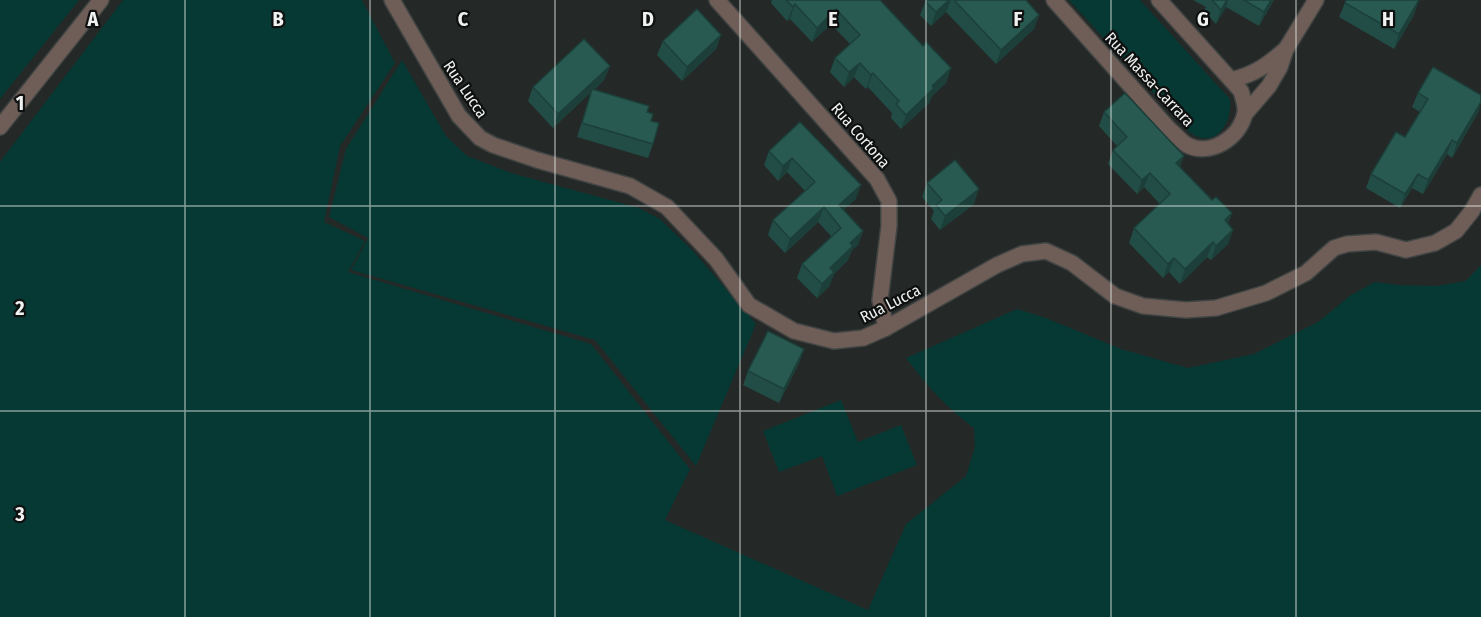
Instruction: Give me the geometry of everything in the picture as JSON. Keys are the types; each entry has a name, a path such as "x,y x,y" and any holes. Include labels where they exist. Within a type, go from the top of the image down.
{"street":[{"path":"0,127 101,0"},
{"name":"Rua Lucca","path":"392,0 459,116 480,138 493,145 537,160 630,186 667,207 716,259 749,304 794,331 834,341 863,338 886,328 997,265 1022,254 1046,251 1072,263 1115,296 1143,306 1186,310 1216,308 1266,294 1306,273 1334,248 1347,244 1376,242 1406,250 1436,243 1456,231 1481,195"},
{"name":"Rua Cortona","path":"717,0 877,179 890,201 880,300 886,328"},
{"name":"Rua Massa-Carrara","path":"1054,0 1169,129 1186,144 1200,148 1222,144 1233,136 1245,114"},
{"path":"1159,0 1240,91 1245,114"},
{"path":"1245,114 1269,86 1280,67 1286,49 1316,0"},
{"path":"1231,80 1249,76 1263,69 1286,49"}],"green space":[{"path":"0,0 79,0 0,99"},
{"path":"123,0 362,0 395,63 340,146 324,222 365,241 348,272 591,344 690,469 665,520 868,610 906,524 966,476 975,447 974,428 937,396 906,358 1017,309 1046,318 1121,349 1188,368 1254,354 1318,322 1351,295 1375,282 1436,286 1466,281 1481,265 1481,617 0,617 0,162"},
{"path":"1069,0 1140,0 1230,99 1229,117 1220,132 1207,138 1198,137 1189,132"},
{"path":"402,60 446,136 467,156 511,173 639,208 660,219 693,251 756,324 696,466 595,340 351,270 368,238 329,217 346,149"},
{"path":"841,400 858,442 901,425 917,465 837,496 822,456 779,472 763,431"}],"building":[{"path":"786,0 880,0 923,46 926,42 951,68 906,115 896,104 899,101 873,73 871,75 860,63 849,72 835,58 860,35 836,9 817,28 795,4 793,7"},
{"path":"926,0 949,0 936,12"},
{"path":"954,0 1026,0 1039,15 1001,50"},
{"path":"1212,0 1227,0 1221,10"},
{"path":"1244,0 1271,0 1264,12"},
{"path":"1346,0 1419,0 1399,34 1345,3"},
{"path":"697,9 721,35 687,67 663,41"},
{"path":"584,39 610,66 558,114 533,87"},
{"path":"1433,67 1481,95 1481,102 1457,143 1452,140 1428,180 1418,174 1405,194 1371,174 1396,132 1405,137 1428,99 1418,93"},
{"path":"592,89 649,106 647,112 653,114 651,121 659,123 653,144 582,123"},
{"path":"1125,93 1184,156 1176,163 1212,200 1216,197 1232,213 1225,220 1233,230 1216,246 1213,242 1185,269 1174,258 1168,264 1134,228 1170,194 1150,173 1142,180 1113,150 1127,137 1104,112"},
{"path":"800,122 861,185 839,205 863,231 850,243 853,246 830,268 834,272 822,284 802,264 841,228 824,207 790,239 773,220 815,182 792,158 783,166 769,151"},
{"path":"955,160 979,189 945,216 936,205 942,200 927,183"},
{"path":"768,331 804,349 784,389 748,371"}]}
